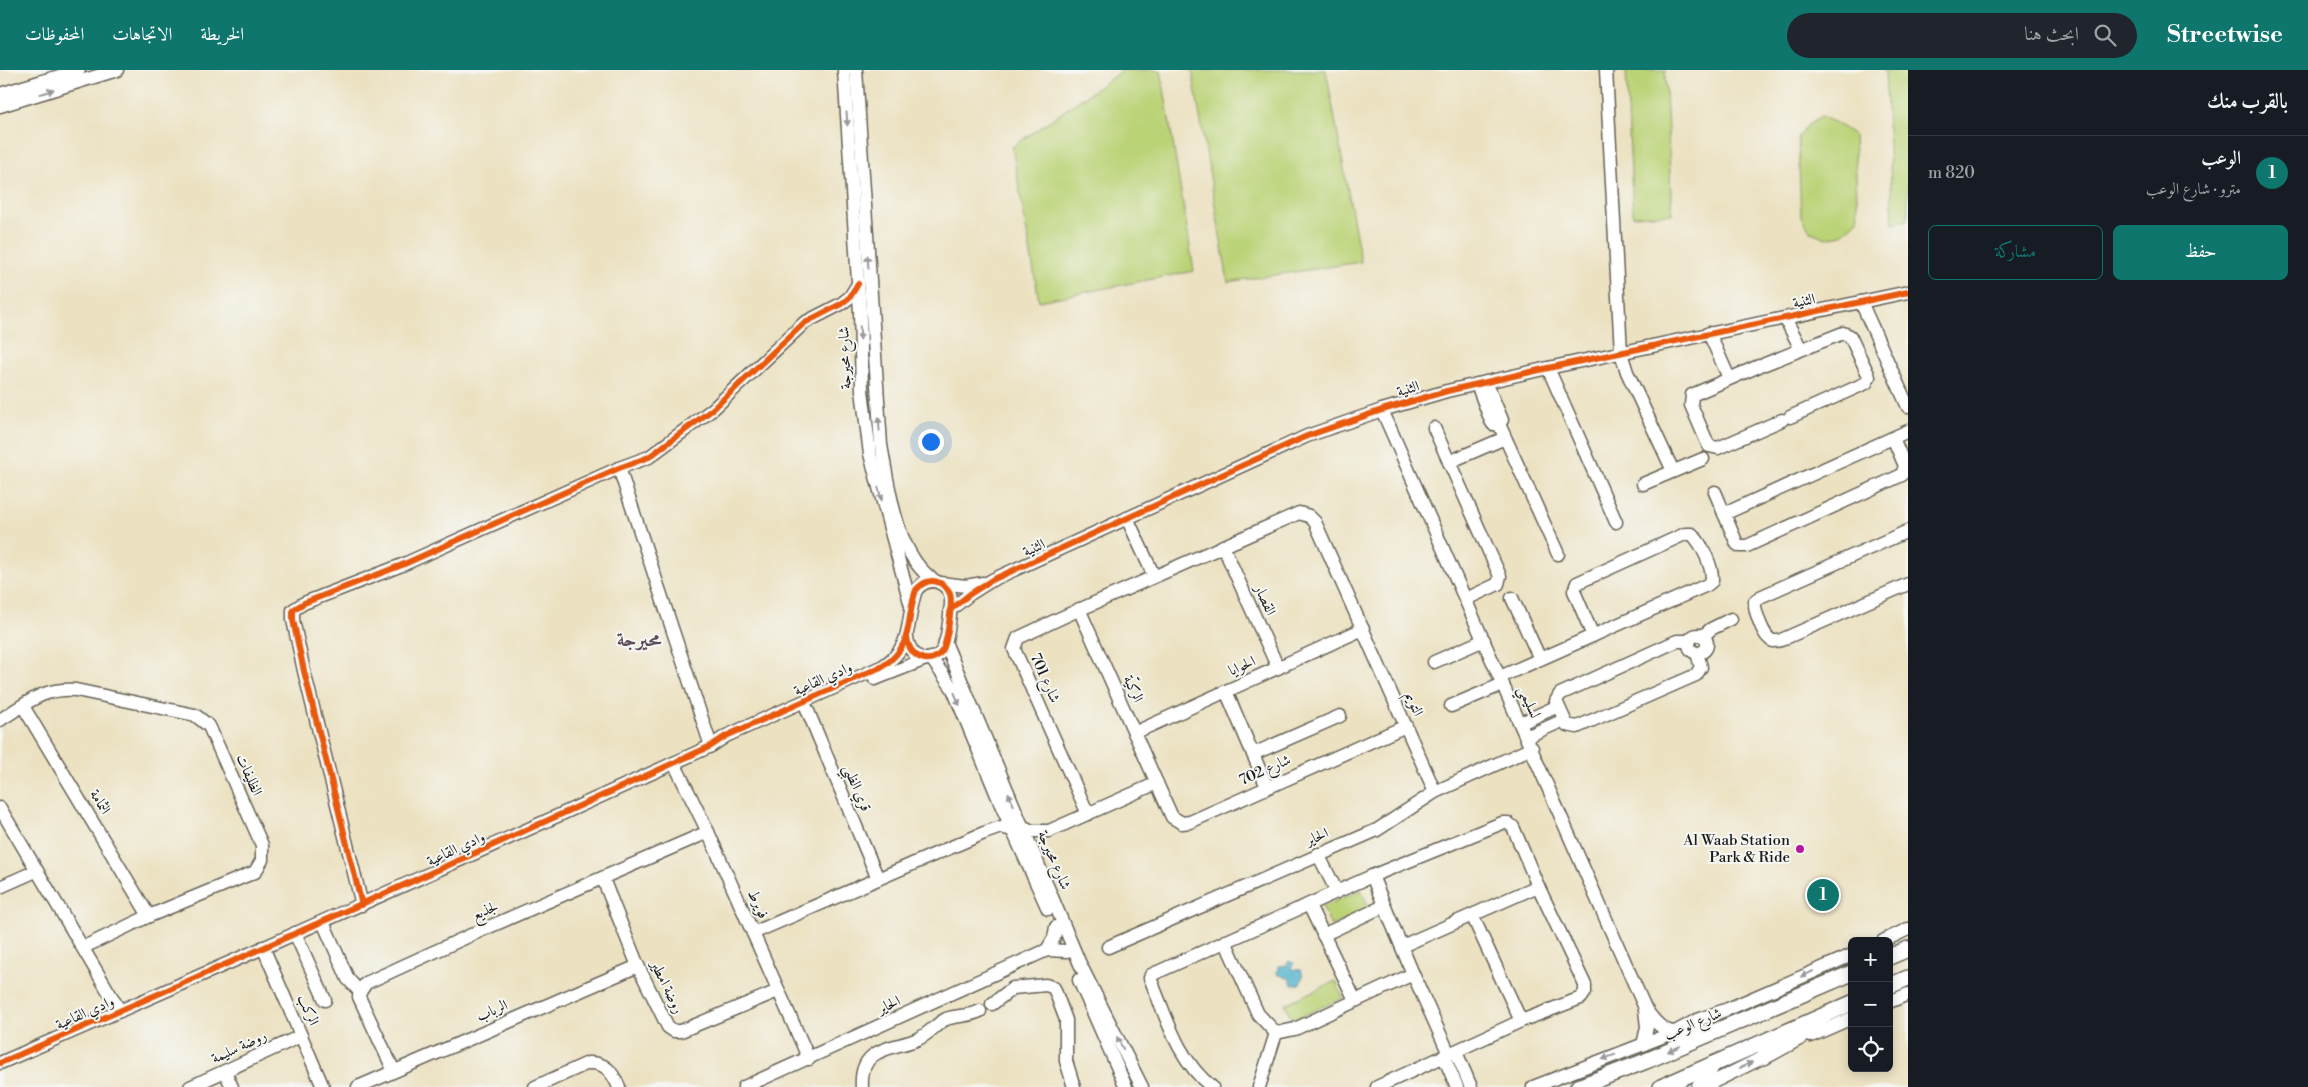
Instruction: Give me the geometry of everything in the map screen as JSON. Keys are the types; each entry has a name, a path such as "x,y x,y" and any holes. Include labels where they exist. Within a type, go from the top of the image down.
{"main road":[{"path":"1893,955 1908,949"},
{"name":"شارع الوعب","path":"1578,1087 1591,1084 1848,975"},
{"path":"1893,987 1907,988"},
{"path":"1660,1087 1848,1005"},
{"path":"1764,1056 1848,1011"},
{"path":"1701,1087 1713,1064"}],"street":[{"path":"0,94 79,70"},
{"path":"0,106 117,70"},
{"name":"شارع محيرجة","path":"844,70 858,284 865,311 881,445 887,477 908,552 919,569 937,582"},
{"name":"شارع محيرجة","path":"856,70 865,311 862,390 870,454 912,610"},
{"path":"1606,70 1621,353 1627,372 1673,471"},
{"path":"362,905 304,672 293,620 293,610 402,566 619,468 649,457 712,409 804,323 850,297 858,284"},
{"name":"الثنية","path":"950,610 992,580 1306,436 1382,410 1482,383 1548,368 1908,292"},
{"path":"1861,302 1908,407"},
{"path":"831,309 865,311"},
{"path":"1789,317 1805,348"},
{"path":"1713,332 1733,377"},
{"path":"1839,334 1850,336 1868,374 1868,380 1718,448 1709,446 1690,400 1696,392 1805,348 1839,334"},
{"path":"1548,368 1616,522"},
{"path":"1482,383 1491,421 1493,424 1499,424 1558,554"},
{"name":"لسليمي","path":"1382,410 1645,1008 1658,1026 1675,1032"},
{"path":"1434,428 1500,576 1498,584 1466,599"},
{"path":"1724,514 1908,431"},
{"path":"1449,462 1506,438"},
{"path":"1715,492 1737,544 1746,546 1902,475 1905,466 1893,438"},
{"path":"1643,484 1703,459"},
{"path":"619,468 711,746"},
{"name":"شارع 701","path":"1088,814 1014,649 1018,638 1022,634 1295,514 1309,516 1315,522 1363,629"},
{"path":"1127,518 1154,576"},
{"path":"1908,531 1760,597 1755,601 1754,608 1767,637 1773,641 1781,640 1908,584"},
{"path":"1451,706 1540,659 1593,636 1712,581 1712,574 1697,539 1692,534 1685,534 1577,583 1574,591 1593,636"},
{"name":"القصار","path":"1223,546 1278,668"},
{"name":"الثنية","path":"937,582 966,586 992,580"},
{"path":"907,638 916,590 927,582 937,582 950,594 950,610 946,642 941,652 928,659"},
{"path":"1512,598 1540,659"},
{"name":"الركيّة","path":"1079,609 1157,783"},
{"path":"1690,641 1677,641 1560,694 1556,699 1564,720 1570,727 1577,726 1692,678 1699,673 1700,667 1697,653 1690,647 1690,641 1694,636 1703,636 1711,629 1731,619"},
{"name":"الحوايا","path":"1134,733 1363,629"},
{"name":"التويم","path":"1363,629 1435,792"},
{"path":"1697,653 1703,652 1707,647 1707,641 1703,636"},
{"name":"شارع محيرجة","path":"907,638 914,654 928,659 953,689 1002,807 1036,858 1080,964 1142,1087"},
{"name":"وادي القاعية","path":"0,1064 362,905 711,746 726,736 883,666 895,657 907,638"},
{"path":"1434,662 1484,640"},
{"name":"شارع محيرجة","path":"946,642 1056,927 1126,1087"},
{"name":"وادي القاعية","path":"711,746 724,744 928,659"},
{"name":"الظليفات","path":"0,720 44,693 53,690 76,690 190,712 209,726 262,846 260,866 255,872 149,916 84,947"},
{"path":"1226,691 1267,787"},
{"name":"الثمامة","path":"23,706 149,916"},
{"path":"1520,723 1558,706"},
{"name":"قري الظبي","path":"807,709 878,879"},
{"path":"1253,754 1340,716"},
{"name":"الحاير","path":"1108,947 1376,830 1435,792 1529,742 1564,720"},
{"name":"شارع 702","path":"1157,783 1172,817 1182,823 1190,822 1406,726"},
{"name":"فويرط","path":"674,763 708,832 808,1059"},
{"path":"753,933 984,833 1001,827 1036,832 1049,831 1157,783"},
{"path":"984,833 999,815 1002,807"},
{"path":"0,808 36,871 84,947 120,1011"},
{"path":"1212,1087 1186,1061 1150,976 1372,876 1505,823 1513,828 1586,989 1581,998 1521,1021 1377,1087"},
{"path":"1036,858 1038,843 1049,831"},
{"name":"لجذيع","path":"360,992 366,984 482,930 708,832"},
{"path":"1318,854 1337,892"},
{"path":"0,887 36,871"},
{"path":"1372,876 1413,974 1450,1055 1471,1087"},
{"name":"روضة امطير","path":"603,879 638,966 668,1027 674,1031 681,1031 778,990"},
{"path":"1402,946 1538,886"},
{"path":"1309,905 1355,1000"},
{"path":"1323,935 1384,906"},
{"path":"1472,915 1521,1021"},
{"path":"323,922 348,979 360,992 359,997 394,1071"},
{"path":"1047,950 1054,938 1056,927"},
{"path":"1891,937 1908,929"},
{"path":"295,933 325,1000"},
{"path":"1225,941 1258,1014 1276,1033"},
{"name":"الركب","path":"263,947 323,1087"},
{"name":"الحاير","path":"744,1087 1047,950 1067,951"},
{"name":"شارع الوعب","path":"1533,1087 1675,1032 1697,1020 1728,1009 1848,957"},
{"name":"الرباب","path":"358,1087 638,966"},
{"path":"1276,1033 1295,1029 1413,974"},
{"path":"862,1087 862,1076 866,1065 874,1055 883,1049 926,1035 947,1019 971,1016 980,1011 983,1014 990,1014 993,1008 992,1004 1013,988 1046,985 1054,988 1066,1020 1068,1033 1066,1061 1074,1087"},
{"path":"1893,999 1907,988"},
{"name":"لسليمي","path":"1643,1045 1647,1027 1645,1008"},
{"path":"1701,1087 1764,1056 1848,1020"},
{"path":"1675,1032 1719,1029"},
{"path":"873,1030 883,1049"},
{"path":"1259,1087 1276,1033"},
{"name":"روضة سليمة","path":"190,1087 301,1036"},
{"path":"1450,1055 1457,1087"},
{"path":"540,1086 588,1063 595,1063 612,1071 619,1087"},
{"path":"225,1072 232,1087"}],"green space":[{"path":"1123,70 1161,70 1194,271 1039,301 1012,147"},
{"path":"1192,70 1326,70 1361,262 1228,282"},
{"path":"1626,70 1665,70 1672,214 1633,216"},
{"path":"1885,70 1908,70 1908,220 1893,223"},
{"path":"1821,116 1854,135 1858,219 1841,235 1826,238 1811,232 1801,218 1798,138 1808,125"},
{"path":"1361,890 1370,910 1331,926 1322,907"},
{"path":"1336,981 1343,998 1292,1020 1285,1004"}],"water":[{"path":"1288,961 1294,963 1293,969 1301,970 1303,976 1300,984 1292,985 1290,979 1277,974 1278,966 1287,965"}],"cycle path":[{"path":"362,905 304,671 293,620 293,610 304,603 402,565 619,468 649,457 713,409 804,323 841,304 850,297 858,284"},
{"path":"950,610 992,580 1307,436 1382,410 1447,391 1548,368 1908,292"},
{"path":"0,1063 445,867 711,746 726,736 883,666 893,658 905,641 916,590 924,583 930,581 946,587 951,598 948,632 942,651 931,659 925,659 911,650 907,637"}],"place":[{"name":"Al Waab Station Park & Ride","path":"1800,849"},
{"name":"الوعب","path":"1823,895"}],"district":[{"name":"محيرجة","path":"639,640"}]}
